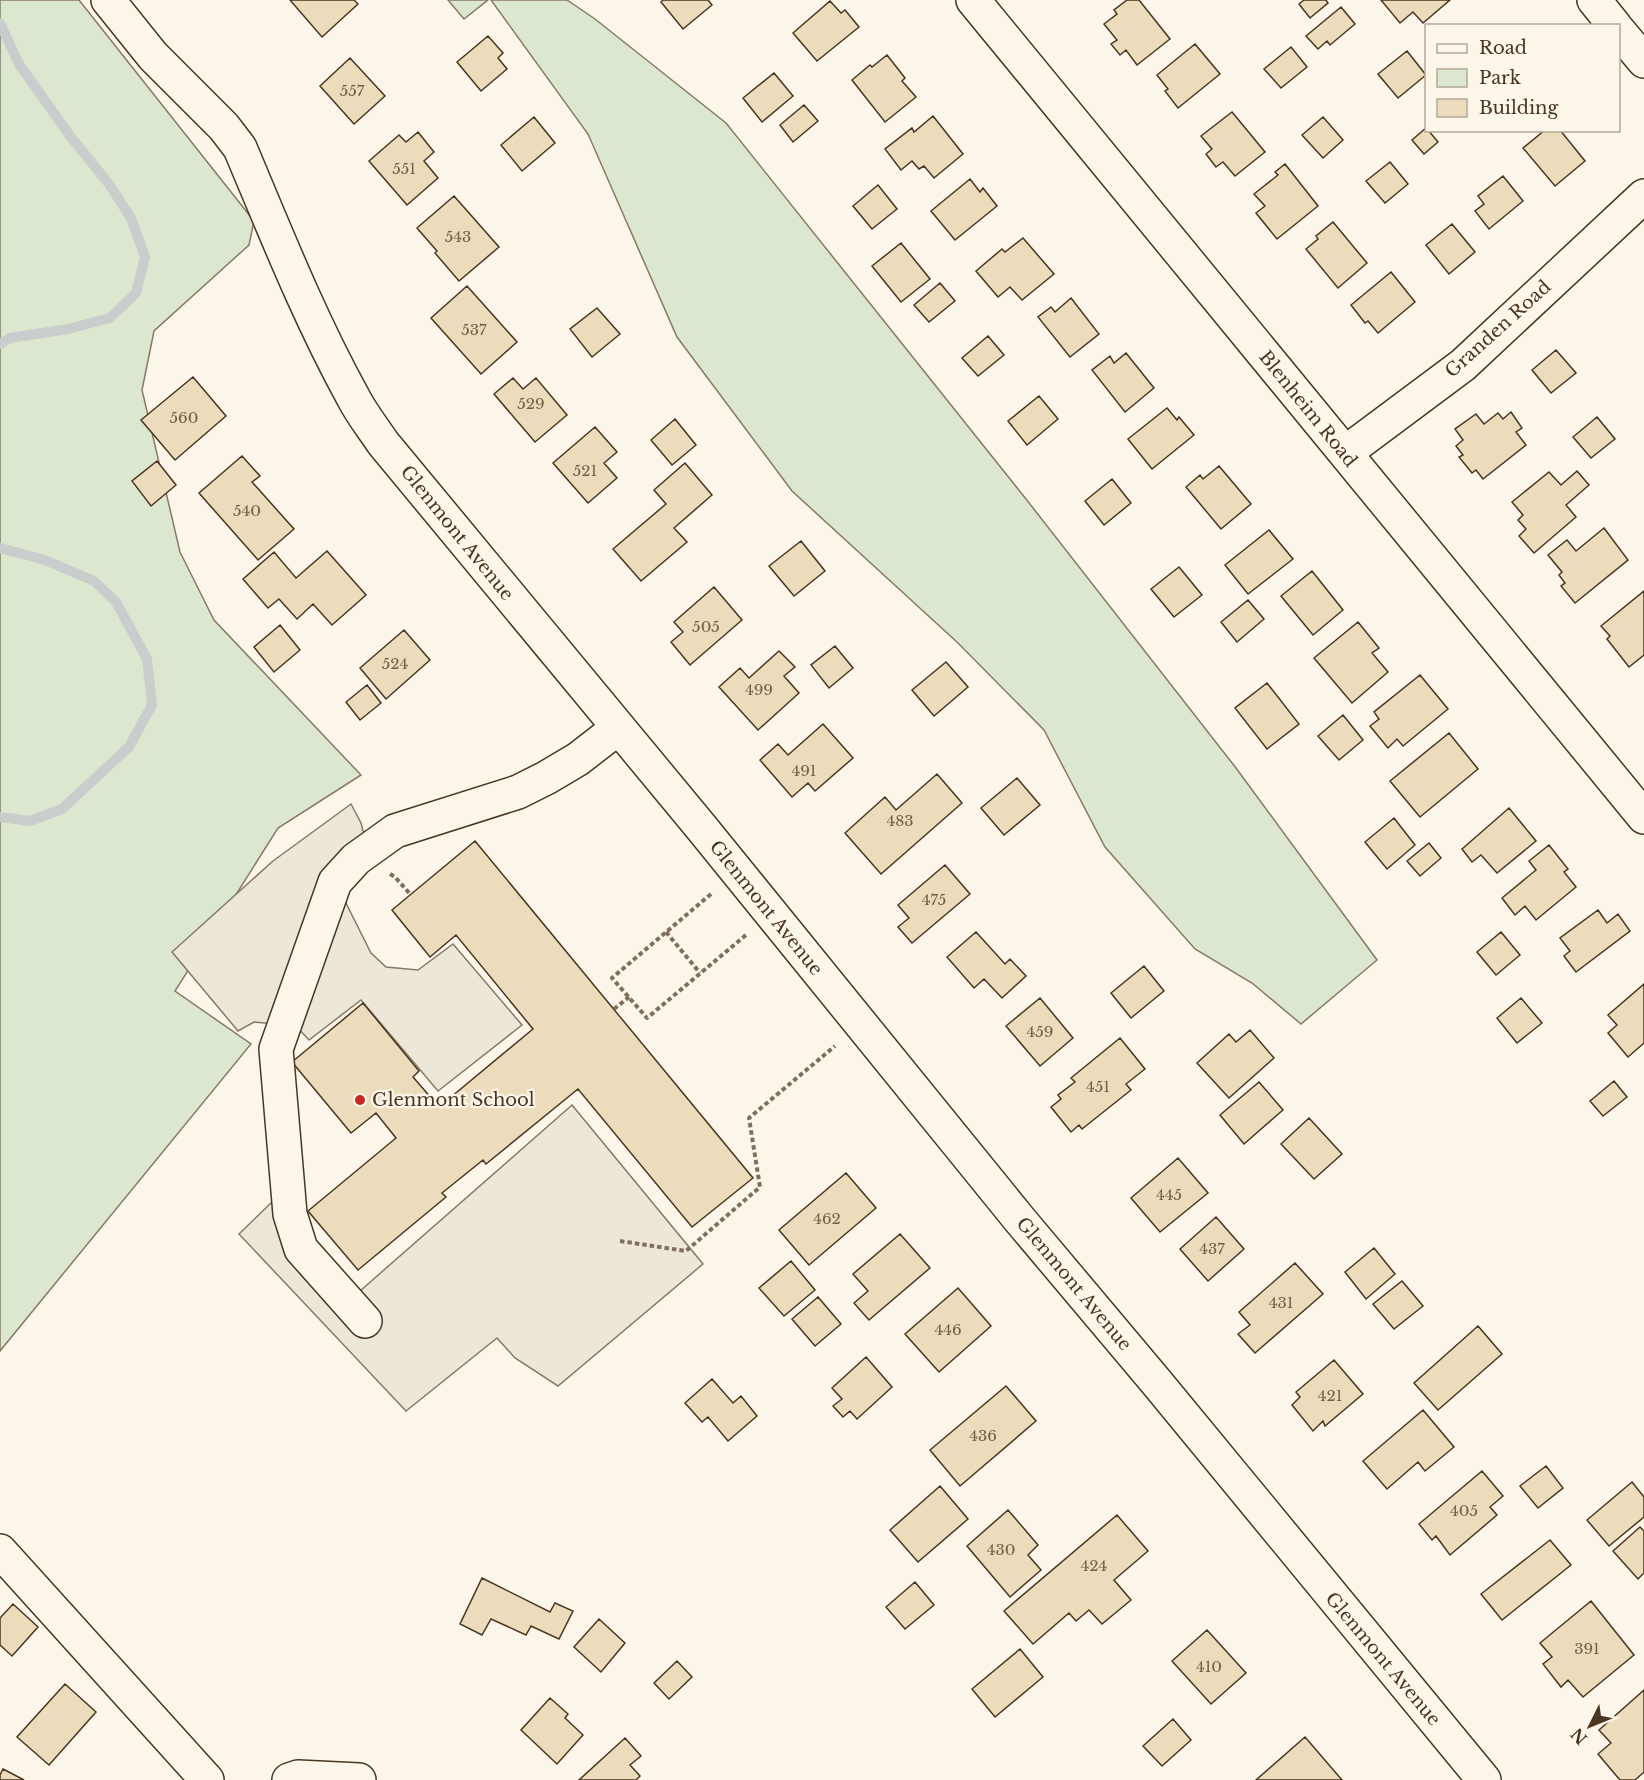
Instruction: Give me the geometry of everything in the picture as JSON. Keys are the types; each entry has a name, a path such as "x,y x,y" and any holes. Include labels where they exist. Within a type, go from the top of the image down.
{"street":[{"name":"Glenmont Avenue","path":"108,0 153,56 224,127 240,148 326,344 353,399 383,443 1020,1220 1484,1780"},
{"name":"Blenheim Road","path":"973,0 1644,817"},
{"path":"1594,0 1613,24"},
{"path":"1620,32 1644,61"},
{"name":"Granden Road","path":"1345,453 1463,364 1644,196"},
{"path":"365,1321 301,1249 290,1214 276,1049 335,882 356,859 395,831 518,792 578,759 618,728"},
{"path":"0,1551 207,1780"},
{"path":"289,1780 298,1777 360,1780"}],"path":[{"path":"737,872 612,978 647,1018 771,914"},
{"path":"666,932 700,973"},
{"path":"614,1009 629,997"},
{"path":"620,1241 686,1251 760,1187 749,1118 838,1043"}],"green space":[{"path":"0,0 79,0 254,221 249,245 154,331 142,390 180,552 214,620 361,775 278,828 175,991 251,1044 0,1351"},
{"path":"448,0 488,0 464,19"},
{"path":"491,0 567,0 595,19 726,123 1026,499 1236,768 1377,960 1301,1024 1252,983 1195,949 1105,847 1044,730 958,643 792,491 677,337 588,134"}],"shaded area":[{"path":"351,804 361,823 371,861 345,884 346,903 371,953 386,967 418,970 453,944 522,1025 438,1091 361,1000 309,1040 296,1026 254,1022 238,1031 172,952 273,861"},
{"path":"572,1105 703,1264 558,1386 515,1358 497,1338 406,1411 239,1234 274,1200 360,1291"}],"building":[{"path":"290,0 354,0 358,4 322,37"},
{"path":"663,0 708,0 712,5 683,29 661,2"},
{"path":"1127,0 1139,0 1170,39 1137,65 1126,50 1120,55 1111,44 1117,40 1104,24 1117,14 1114,10"},
{"path":"1304,0 1326,0 1328,3 1310,18 1299,4"},
{"path":"1381,0 1450,0 1423,23 1413,12 1400,23"},
{"path":"830,1 841,13 845,10 859,27 817,61 793,33"},
{"path":"1341,7 1355,24 1330,45 1327,41 1318,49 1306,36"},
{"path":"488,36 503,53 498,58 507,69 481,91 457,62"},
{"path":"1195,44 1220,74 1178,108 1165,91 1168,89 1157,75"},
{"path":"1291,47 1307,67 1281,88 1264,69"},
{"path":"1407,51 1425,76 1398,98 1378,74"},
{"path":"887,55 905,78 902,81 916,97 885,122 852,80"},
{"path":"350,58 385,96 354,124 320,86"},
{"path":"774,73 793,96 762,122 743,98"},
{"path":"804,105 818,121 793,142 780,125"},
{"path":"1232,112 1265,152 1235,176 1223,162 1216,167 1206,154 1212,149 1201,136"},
{"path":"933,116 963,154 934,178 924,166 919,169 912,161 901,170 885,149 912,128 914,132"},
{"path":"534,117 555,143 522,171 501,145"},
{"path":"1323,117 1343,140 1323,158 1302,135"},
{"path":"1425,129 1425,132 1430,132 1438,142 1424,154 1412,140"},
{"path":"418,132 434,152 424,161 438,178 407,205 369,161 399,135 406,142"},
{"path":"1543,132 1562,132 1585,161 1555,186 1523,148"},
{"path":"1390,162 1408,184 1385,203 1366,181"},
{"path":"1285,164 1318,206 1277,239 1256,213 1265,206 1254,194 1278,175 1275,172"},
{"path":"1503,176 1523,201 1489,229 1475,211 1484,204 1478,196"},
{"path":"970,179 980,192 983,188 997,206 955,240 931,211"},
{"path":"878,185 897,209 872,229 853,206"},
{"path":"454,196 499,247 459,281 417,228"},
{"path":"1333,222 1367,263 1338,288 1306,249 1318,239 1316,236"},
{"path":"1452,224 1475,252 1449,274 1426,245"},
{"path":"1023,238 1054,274 1022,300 1010,287 998,297 976,271 1002,249 1005,252"},
{"path":"901,243 930,279 901,302 872,266"},
{"path":"1391,272 1415,302 1378,333 1368,321 1365,323 1351,305"},
{"path":"940,283 955,301 929,322 914,305"},
{"path":"467,286 517,342 481,374 431,318"},
{"path":"1071,298 1099,334 1070,357 1038,317 1051,307 1055,312"},
{"path":"597,308 620,334 592,357 570,329"},
{"path":"988,336 1004,355 978,376 962,358"},
{"path":"1556,350 1576,373 1551,393 1532,370"},
{"path":"1126,353 1154,388 1125,412 1092,370 1110,356 1114,363"},
{"path":"193,377 226,416 175,460 141,420"},
{"path":"513,378 523,389 536,378 567,415 535,442 494,394"},
{"path":"1039,396 1058,419 1027,445 1008,421"},
{"path":"1167,408 1177,420 1179,417 1194,435 1152,469 1128,439"},
{"path":"1511,412 1522,428 1516,432 1526,445 1483,479 1476,470 1472,473 1459,457 1463,455 1456,446 1463,440 1455,429 1476,414 1484,424 1498,413 1503,419"},
{"path":"1597,417 1615,439 1591,458 1573,437"},
{"path":"675,419 696,445 672,465 651,440"},
{"path":"595,427 617,452 604,463 617,478 588,503 553,463"},
{"path":"242,456 260,476 252,482 294,529 258,560 199,493"},
{"path":"157,461 176,485 151,506 132,481"},
{"path":"685,463 712,495 674,528 687,542 641,581 613,549 666,504 654,490"},
{"path":"1219,466 1251,504 1221,529 1186,487 1200,475 1203,479"},
{"path":"1577,471 1589,485 1566,505 1576,517 1534,553 1519,536 1526,529 1518,520 1523,515 1512,502 1549,472 1561,485"},
{"path":"1112,479 1131,503 1104,525 1085,501"},
{"path":"1604,528 1628,560 1575,603 1561,586 1565,583 1559,575 1562,572 1548,555 1567,540 1576,551"},
{"path":"1269,530 1293,559 1248,594 1225,565"},
{"path":"801,541 825,571 794,596 769,566"},
{"path":"327,551 366,595 332,625 313,604 297,619 279,599 268,608 243,579 274,552 296,578"},
{"path":"1179,567 1202,595 1174,617 1151,589"},
{"path":"1312,571 1343,610 1313,635 1281,596"},
{"path":"714,587 742,620 690,665 671,642 683,632 674,622"},
{"path":"1644,591 1644,655 1629,667 1607,639 1610,636 1601,626"},
{"path":"1248,600 1264,619 1237,642 1221,622"},
{"path":"1358,622 1379,648 1372,653 1388,672 1352,703 1314,658"},
{"path":"280,625 300,650 274,672 254,647"},
{"path":"404,630 430,660 386,699 360,668"},
{"path":"835,646 853,668 829,688 811,665"},
{"path":"779,651 795,667 784,676 799,693 758,730 719,687 740,668 749,678"},
{"path":"946,662 968,687 934,716 912,690"},
{"path":"1420,675 1448,709 1403,746 1397,739 1388,748 1370,726 1379,719 1374,712"},
{"path":"1267,683 1299,724 1267,749 1235,708"},
{"path":"367,685 381,703 360,720 346,702"},
{"path":"1343,715 1363,740 1339,760 1318,736"},
{"path":"823,724 853,758 815,791 808,783 792,797 760,760 778,744 788,755"},
{"path":"1449,733 1478,769 1420,817 1390,781"},
{"path":"937,774 962,803 881,874 845,833 885,797 896,810"},
{"path":"1017,778 1040,805 1004,835 981,808"},
{"path":"1509,808 1536,841 1497,873 1481,855 1472,862 1462,849"},
{"path":"1394,818 1415,845 1387,869 1365,842"},
{"path":"475,841 753,1178 692,1227 578,1089 486,1164 483,1160 442,1193 446,1197 358,1270 308,1211 396,1138 376,1113 351,1133 292,1062 363,1003 419,1071 413,1077 439,1107 533,1029 456,935 430,957 392,910"},
{"path":"1429,843 1441,858 1420,876 1407,861"},
{"path":"1549,845 1568,869 1564,872 1576,887 1536,920 1525,906 1515,915 1502,898 1536,870 1529,861"},
{"path":"945,865 970,894 912,943 898,927 909,918 898,905"},
{"path":"1598,910 1607,923 1618,914 1630,931 1576,972 1564,956 1570,951 1560,938"},
{"path":"976,932 1005,964 1010,959 1026,976 1002,998 984,979 974,988 947,957"},
{"path":"1501,932 1520,955 1496,975 1477,952"},
{"path":"1144,966 1164,991 1131,1018 1111,993"},
{"path":"1644,984 1644,1043 1628,1057 1608,1033 1617,1025 1608,1015"},
{"path":"1040,998 1073,1038 1040,1066 1006,1026"},
{"path":"1521,998 1542,1023 1517,1043 1497,1018"},
{"path":"1250,1030 1274,1058 1229,1098 1197,1063 1229,1034 1236,1042"},
{"path":"1120,1038 1145,1069 1126,1084 1131,1090 1082,1129 1079,1125 1071,1132 1051,1107 1061,1099 1058,1095 1075,1082 1071,1078"},
{"path":"1614,1081 1627,1097 1603,1116 1590,1101"},
{"path":"1259,1082 1283,1110 1244,1144 1220,1115"},
{"path":"1309,1118 1342,1154 1314,1179 1281,1144"},
{"path":"1178,1158 1208,1193 1160,1232 1131,1198"},
{"path":"846,1173 876,1208 809,1265 779,1230"},
{"path":"1216,1217 1244,1249 1208,1281 1180,1249"},
{"path":"900,1234 930,1268 869,1320 854,1303 868,1291 853,1274"},
{"path":"1374,1248 1395,1274 1366,1299 1345,1272"},
{"path":"791,1261 815,1290 784,1316 759,1288"},
{"path":"1295,1263 1323,1294 1255,1353 1238,1334 1250,1325 1239,1312"},
{"path":"1402,1281 1423,1306 1394,1329 1373,1304"},
{"path":"958,1288 991,1326 939,1372 905,1334"},
{"path":"818,1297 841,1324 815,1346 792,1319"},
{"path":"1478,1326 1502,1354 1438,1410 1414,1383"},
{"path":"866,1357 892,1387 857,1419 850,1411 843,1417 833,1406 842,1399 832,1388"},
{"path":"1334,1360 1363,1394 1325,1426 1323,1421 1313,1431 1292,1405 1300,1397 1296,1392"},
{"path":"712,1379 733,1403 741,1396 757,1416 728,1441 708,1417 702,1422 685,1403"},
{"path":"1006,1386 1036,1421 960,1486 930,1450"},
{"path":"1423,1410 1454,1447 1425,1471 1418,1462 1387,1489 1363,1461"},
{"path":"1546,1466 1563,1488 1538,1508 1520,1486"},
{"path":"1482,1471 1503,1496 1490,1507 1497,1515 1450,1555 1436,1536 1432,1540 1419,1524"},
{"path":"1632,1482 1644,1497 1644,1517 1609,1546 1587,1520"},
{"path":"940,1486 968,1519 918,1562 890,1530"},
{"path":"1008,1510 1038,1545 1028,1555 1041,1570 1010,1597 967,1546"},
{"path":"1117,1515 1148,1551 1114,1580 1131,1600 1102,1624 1089,1610 1076,1621 1069,1613 1033,1644 1004,1611"},
{"path":"1640,1527 1644,1531 1644,1573 1638,1579 1613,1551"},
{"path":"1550,1540 1571,1565 1502,1620 1481,1594"},
{"path":"482,1578 550,1612 555,1603 573,1611 559,1639 531,1626 526,1635 491,1619 482,1635 460,1624"},
{"path":"915,1582 934,1605 905,1629 886,1607"},
{"path":"1591,1601 1634,1655 1583,1697 1568,1680 1561,1687 1543,1664 1552,1657 1540,1643"},
{"path":"13,1604 38,1627 12,1656 0,1645 0,1618"},
{"path":"599,1619 625,1643 601,1672 574,1647"},
{"path":"1207,1630 1246,1673 1211,1704 1172,1661"},
{"path":"1020,1649 1043,1677 995,1717 972,1689"},
{"path":"677,1661 692,1677 669,1699 654,1683"},
{"path":"65,1684 96,1712 49,1765 17,1737"},
{"path":"1644,1690 1644,1772 1635,1780 1620,1780 1598,1754 1611,1743 1599,1730"},
{"path":"550,1698 568,1714 565,1718 583,1735 557,1764 521,1730"},
{"path":"1173,1719 1191,1740 1162,1766 1143,1746"},
{"path":"1305,1737 1342,1780 1256,1780"},
{"path":"625,1738 641,1756 630,1765 640,1776 636,1780 579,1780"},
{"path":"3,1769 24,1780 0,1780"}],"waterway":[{"path":"0,23 19,64 70,136 109,184 131,218 145,257 136,293 110,318 68,329 10,338 0,344"},
{"path":"0,548 45,560 94,581 116,602 147,659 152,705 129,747 62,809 30,821 0,817"}],"place":[{"name":"Glenmont School","path":"360,1100"}]}
